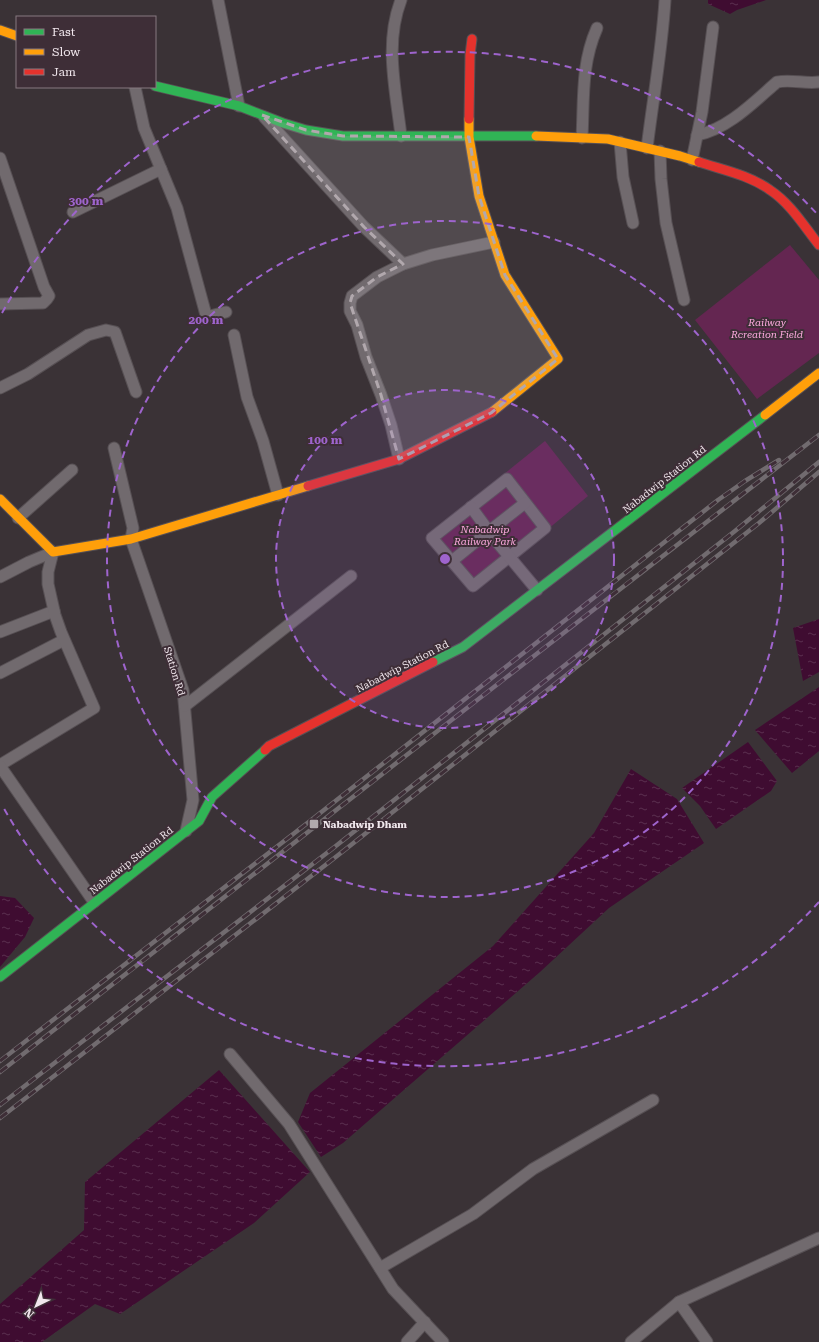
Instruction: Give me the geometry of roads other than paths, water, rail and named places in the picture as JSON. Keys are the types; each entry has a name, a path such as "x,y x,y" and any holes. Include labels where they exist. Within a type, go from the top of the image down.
{"street":[{"path":"218,0 239,106"},
{"path":"401,0 396,12 392,53 394,85 401,136"},
{"path":"647,148 659,64 664,0"},
{"path":"692,160 702,112 713,27"},
{"path":"582,138 584,75 588,53 597,28"},
{"path":"0,30 16,36"},
{"path":"0,577 53,552 131,539 399,459 491,413 558,359 505,275 479,196 469,137 470,55 472,39"},
{"path":"697,135 721,127 777,82 819,82"},
{"path":"156,86 239,106 306,130 343,136 557,136 608,139 660,151 748,178 771,190 786,203 819,245"},
{"path":"135,88 144,128 177,208 206,315 210,316 226,312"},
{"path":"262,115 364,227 403,264"},
{"path":"620,142 623,177 633,223"},
{"path":"660,151 661,179 666,223 684,300"},
{"path":"0,158 41,280 48,296 43,303 0,304"},
{"path":"73,212 161,169"},
{"path":"399,459 388,417 350,311 352,296 377,277 403,264 432,255 494,242"},
{"path":"0,388 28,374 88,335 106,330 115,332 136,392"},
{"path":"234,335 247,397 263,441 278,495"},
{"name":"Nabadwip Station Rd","path":"0,977 199,821 212,797 269,746 463,647 819,373"},
{"name":"Station Rd","path":"114,448 133,528 131,539 183,690 193,800 186,831"},
{"path":"18,518 72,470"},
{"path":"507,479 545,528 473,586 432,538 471,507 507,479"},
{"path":"0,499 53,552"},
{"path":"452,561 525,503"},
{"path":"471,507 488,531 537,590"},
{"path":"53,552 48,572 48,584 54,610 64,640 94,708 0,766 94,902"},
{"path":"185,706 351,576"},
{"path":"0,632 54,610"},
{"path":"0,673 64,640"},
{"path":"230,1054 289,1124 394,1289 443,1342"},
{"path":"380,1268 473,1214 533,1169 653,1100"},
{"path":"630,1342 679,1302 819,1238"},
{"path":"679,1302 707,1342"},
{"path":"407,1342 425,1322"}],"water":[{"path":"708,0 766,0 730,14 708,4"},
{"path":"819,619 819,672 803,681 793,628"},
{"path":"819,687 819,751 792,773 755,730"},
{"path":"748,742 777,781 771,791 716,829 700,806 682,788"},
{"path":"631,769 677,799 704,843 609,908 540,972 343,1143 321,1157 298,1122 310,1093 493,946 594,833"},
{"path":"0,896 15,898 34,918 25,937 0,967"},
{"path":"219,1070 310,1172 254,1223 120,1314 95,1304 42,1342 0,1342 0,1304 84,1230 85,1182"}],"railway":[{"path":"0,1072 819,435"},
{"path":"0,1061 310,821 718,500 779,460"},
{"path":"0,1105 332,849 735,531 819,462"},
{"path":"0,1118 337,856 759,523 819,472"}],"place":[{"name":"Nabadwip Dham","path":"314,824"}],"park label":[{"name":"Railway Rcreation Field","path":"767,328"},
{"name":"Nabadwip Railway Park","path":"485,534"}]}
